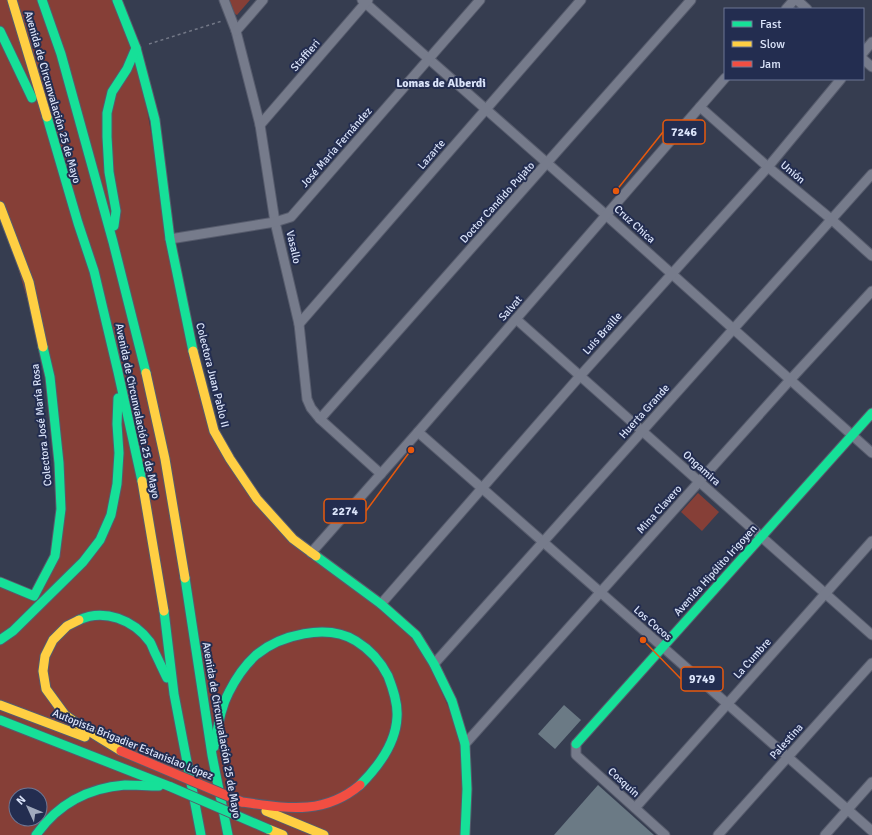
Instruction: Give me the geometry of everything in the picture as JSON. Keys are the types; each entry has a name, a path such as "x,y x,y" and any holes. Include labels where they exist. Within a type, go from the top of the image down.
{"main road":[{"name":"Avenida de Circunvalación 25 de Mayo","path":"12,0 78,223 94,271 118,372 141,474 162,598 174,694 201,835"},
{"name":"Avenida de Circunvalación 25 de Mayo","path":"42,0 61,54 113,242 143,361 165,459 212,755 228,835"},
{"name":"Colectora Juan Pablo II","path":"117,0 136,48 155,120 170,239 195,362 214,431 230,460 257,499 293,539 381,604 416,635 434,664 452,701 465,744 467,789 466,834"},
{"path":"0,31 56,148"},
{"path":"113,242 116,211 109,172 107,113 112,92 127,69 136,48"},
{"name":"Colectora José María Rosa","path":"0,206 29,282 50,377 59,463 61,509 55,556 34,596 13,631"},
{"path":"0,640 13,631 83,562 100,540 111,515 117,484 119,454 117,424 118,372"},
{"name":"Avenida Hipólito Irigoyen","path":"576,744 872,413"},
{"path":"0,582 34,596"},
{"path":"121,751 65,715 46,689 43,671 45,656 53,640 67,626 85,617 106,615 124,620 137,628 150,642 174,694"},
{"path":"212,755 224,705 231,689 241,672 254,657 273,644 295,635 317,632 336,633 355,640 372,653 382,666 390,681 395,697 397,717 393,736 385,753 374,770 358,786 345,797 326,804 307,808 280,808 242,802"},
{"name":"Autopista Brigadier Estanislao López","path":"0,704 121,751 324,835"},
{"path":"0,720 171,787 283,835"},
{"path":"36,835 40,828 54,813 74,800 92,791 119,786 171,787"}],"street":[{"name":"Vasallo","path":"224,0 236,31 260,125 276,222 299,324 307,399 311,408 320,419 381,474"},
{"path":"236,31 263,0"},
{"name":"José María Fernández","path":"170,239 276,222 292,217 480,0"},
{"name":"Lazarte","path":"299,324 581,0"},
{"name":"Doctor Candido Pujato","path":"320,419 691,0"},
{"path":"787,8 794,0"},
{"path":"797,0 806,8"},
{"name":"Cruz Chica","path":"365,1 428,59 606,215 872,453"},
{"name":"Staffieri","path":"260,125 365,1"},
{"path":"864,52 872,42"},
{"path":"864,60 872,67"},
{"name":"Salvat","path":"310,552 418,432 724,79"},
{"name":"Luis Braille","path":"381,604 580,376 768,167 840,80"},
{"name":"Unión","path":"700,107 872,256"},
{"name":"Huerta Grande","path":"434,664 872,174"},
{"name":"Mina Clavero","path":"465,744 790,380 872,291"},
{"name":"Ongamira","path":"516,319 872,635"},
{"name":"Los Cocos","path":"418,432 872,831"},
{"name":"La Cumbre","path":"635,808 872,541"},
{"name":"Palestina","path":"718,835 872,663"},
{"name":"Cosquín","path":"576,744 576,755 664,835"},
{"path":"825,835 872,782"}],"path":[{"path":"136,48 231,18"}],"shaded area":[{"path":"0,0 117,0 136,48 170,239 214,431 293,539 416,635 465,744 465,835 0,835 0,582 34,596 55,556 61,509 50,377 0,206"},
{"path":"228,0 250,0 237,15 232,12"},
{"path":"698,493 719,512 702,531 681,512"}],"building":[{"path":"564,705 581,720 555,749 538,734"},
{"path":"598,785 654,835 554,835"}],"traffic: fast":[{"path":"42,0 61,54 113,242 146,373"},
{"path":"117,0 136,48 155,120 170,239 193,351"},
{"path":"0,31 32,98"},
{"path":"114,226 116,211 109,172 107,113 112,92 127,69 136,48"},
{"path":"47,117 78,223 94,271 142,481"},
{"path":"0,582 34,596 55,556 61,509 59,463 50,377 43,347"},
{"path":"0,640 13,631 83,562 100,540 111,515 117,484 119,453 117,424 118,398"},
{"path":"576,744 872,413"},
{"path":"316,556 381,604 416,635 434,664 452,701 465,744 467,789 465,835"},
{"path":"185,578 212,755 228,835"},
{"path":"164,611 174,694 201,835"},
{"path":"79,620 98,615 118,618 127,622 143,634 150,642 167,678"},
{"path":"214,747 223,705 226,698 241,672 256,655 278,642 304,634 318,632 344,636 356,641 366,648 382,666 390,681 397,707 396,727 389,745 379,763 360,785"},
{"path":"0,720 171,787"},
{"path":"36,835 53,815 63,807 86,794 125,785 159,786"},
{"path":"171,787 268,829"}],"traffic: slow":[{"path":"12,0 47,117"},
{"path":"0,206 29,282 43,347"},
{"path":"193,351 214,431 230,459 257,499 293,539 316,556"},
{"path":"146,373 165,459 185,578"},
{"path":"142,481 164,611"},
{"path":"79,620 67,626 53,640 45,656 43,671 46,689 65,715 121,751"},
{"path":"0,705 85,737"},
{"path":"266,811 324,835"},
{"path":"268,829 283,835"}],"traffic: jam":[{"path":"121,751 242,802"},
{"path":"242,802 289,807 318,806 332,802 346,795 360,785"}],"place":[{"name":"7246","path":"616,191"},
{"name":"2274","path":"411,450"},
{"name":"9749","path":"643,640"}],"district":[{"name":"Lomas de Alberdi","path":"441,83"}]}
